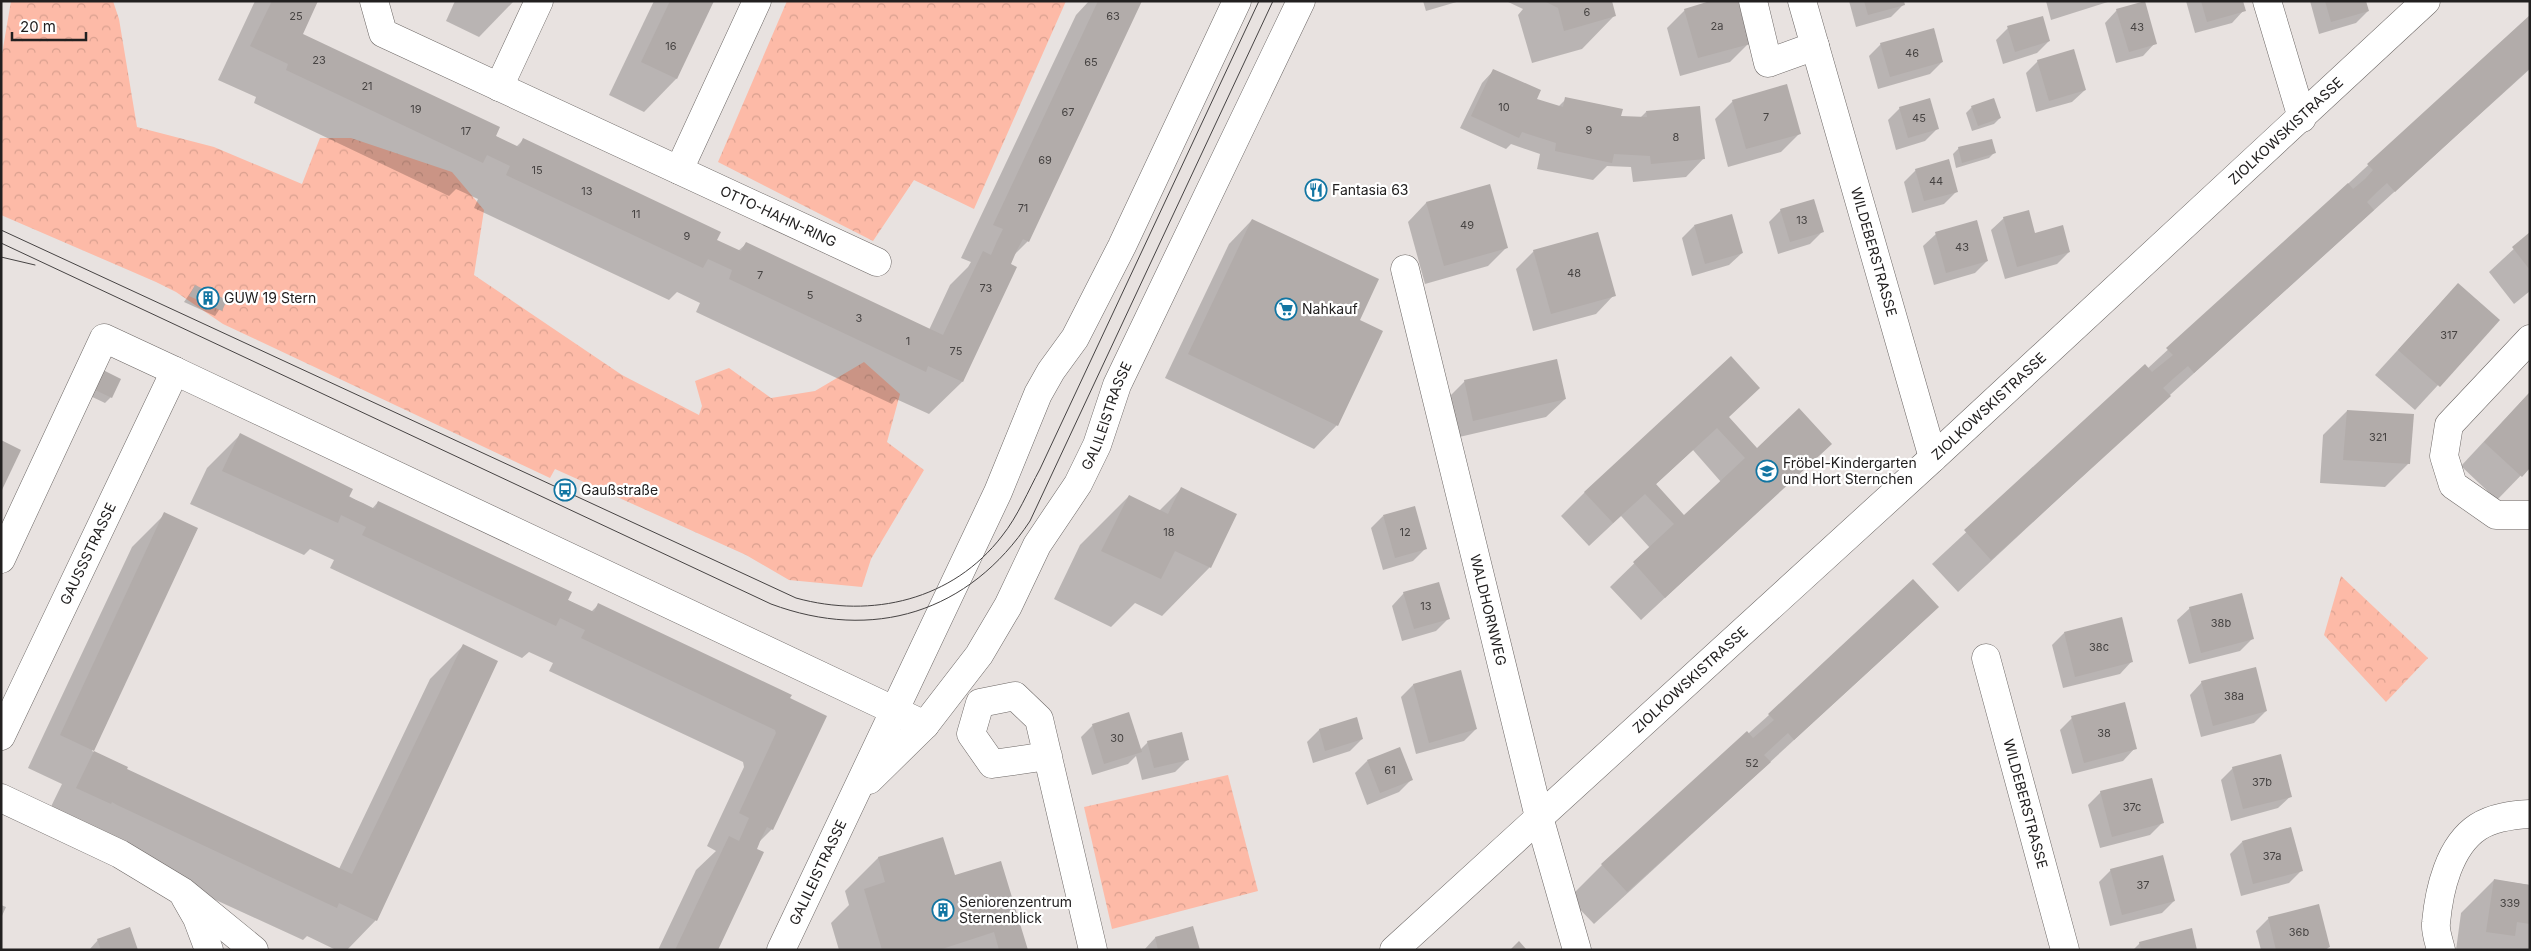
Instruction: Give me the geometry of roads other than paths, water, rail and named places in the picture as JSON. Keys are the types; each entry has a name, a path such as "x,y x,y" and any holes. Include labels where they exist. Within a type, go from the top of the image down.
{"street":[{"name":"OTTO-HAHN-RING","path":"374,1 383,33 877,262"},
{"path":"499,87 538,1"},
{"path":"678,170 756,1"},
{"name":"GALILEISTRASSE","path":"781,950 1005,477 1038,394 1080,330 1122,246 1237,1"},
{"name":"GALILEISTRASSE","path":"856,794 925,725 979,655 1008,606 1037,545 1078,484 1097,444 1117,385 1301,1"},
{"path":"1753,1 1768,63 1815,46"},
{"name":"WILDEBERSTRASSE","path":"1802,1 1933,458"},
{"path":"2267,1 2302,118"},
{"name":"ZIOLKOWSKISTRASSE","path":"1394,950 1933,458 2302,118 2426,1"},
{"name":"WALDHORNWEG","path":"1405,269 1539,816 1577,950"},
{"path":"1,560 104,338 925,725"},
{"path":"2530,339 2449,425 2444,456 2453,485 2496,515 2530,515"},
{"name":"GAUSSSTRASSE","path":"1,736 175,371"},
{"name":"WILDEBERSTRASSE","path":"1986,658 2065,950"},
{"path":"1048,756 1093,950"},
{"path":"1,798 120,854 183,892 254,950"},
{"path":"2441,950 2436,925 2452,857 2463,841 2478,826 2505,816 2530,814"},
{"path":"183,892 197,918 209,950"}],"tram line":[{"path":"1,230 796,598 825,604 853,606 882,604 909,599 935,589 960,576 982,558 1002,536 1013,520 1040,469 1259,1"},
{"path":"1,243 771,604 809,615 846,620 882,619 916,611 948,598 978,578 1006,553 1030,521 1273,1"},
{"path":"1,257 35,265"}],"place":[{"name":"Fantasia 63","path":"1316,190"},
{"name":"GUW 19 Stern","path":"208,298"},
{"name":"Nahkauf","path":"1286,309"},
{"name":"Fröbel-Kindergarten und Hort Sternchen","path":"1767,471"},
{"name":"Gaußstraße","path":"565,490"},
{"name":"Seniorenzentrum Sternenblick","path":"943,910"}]}
